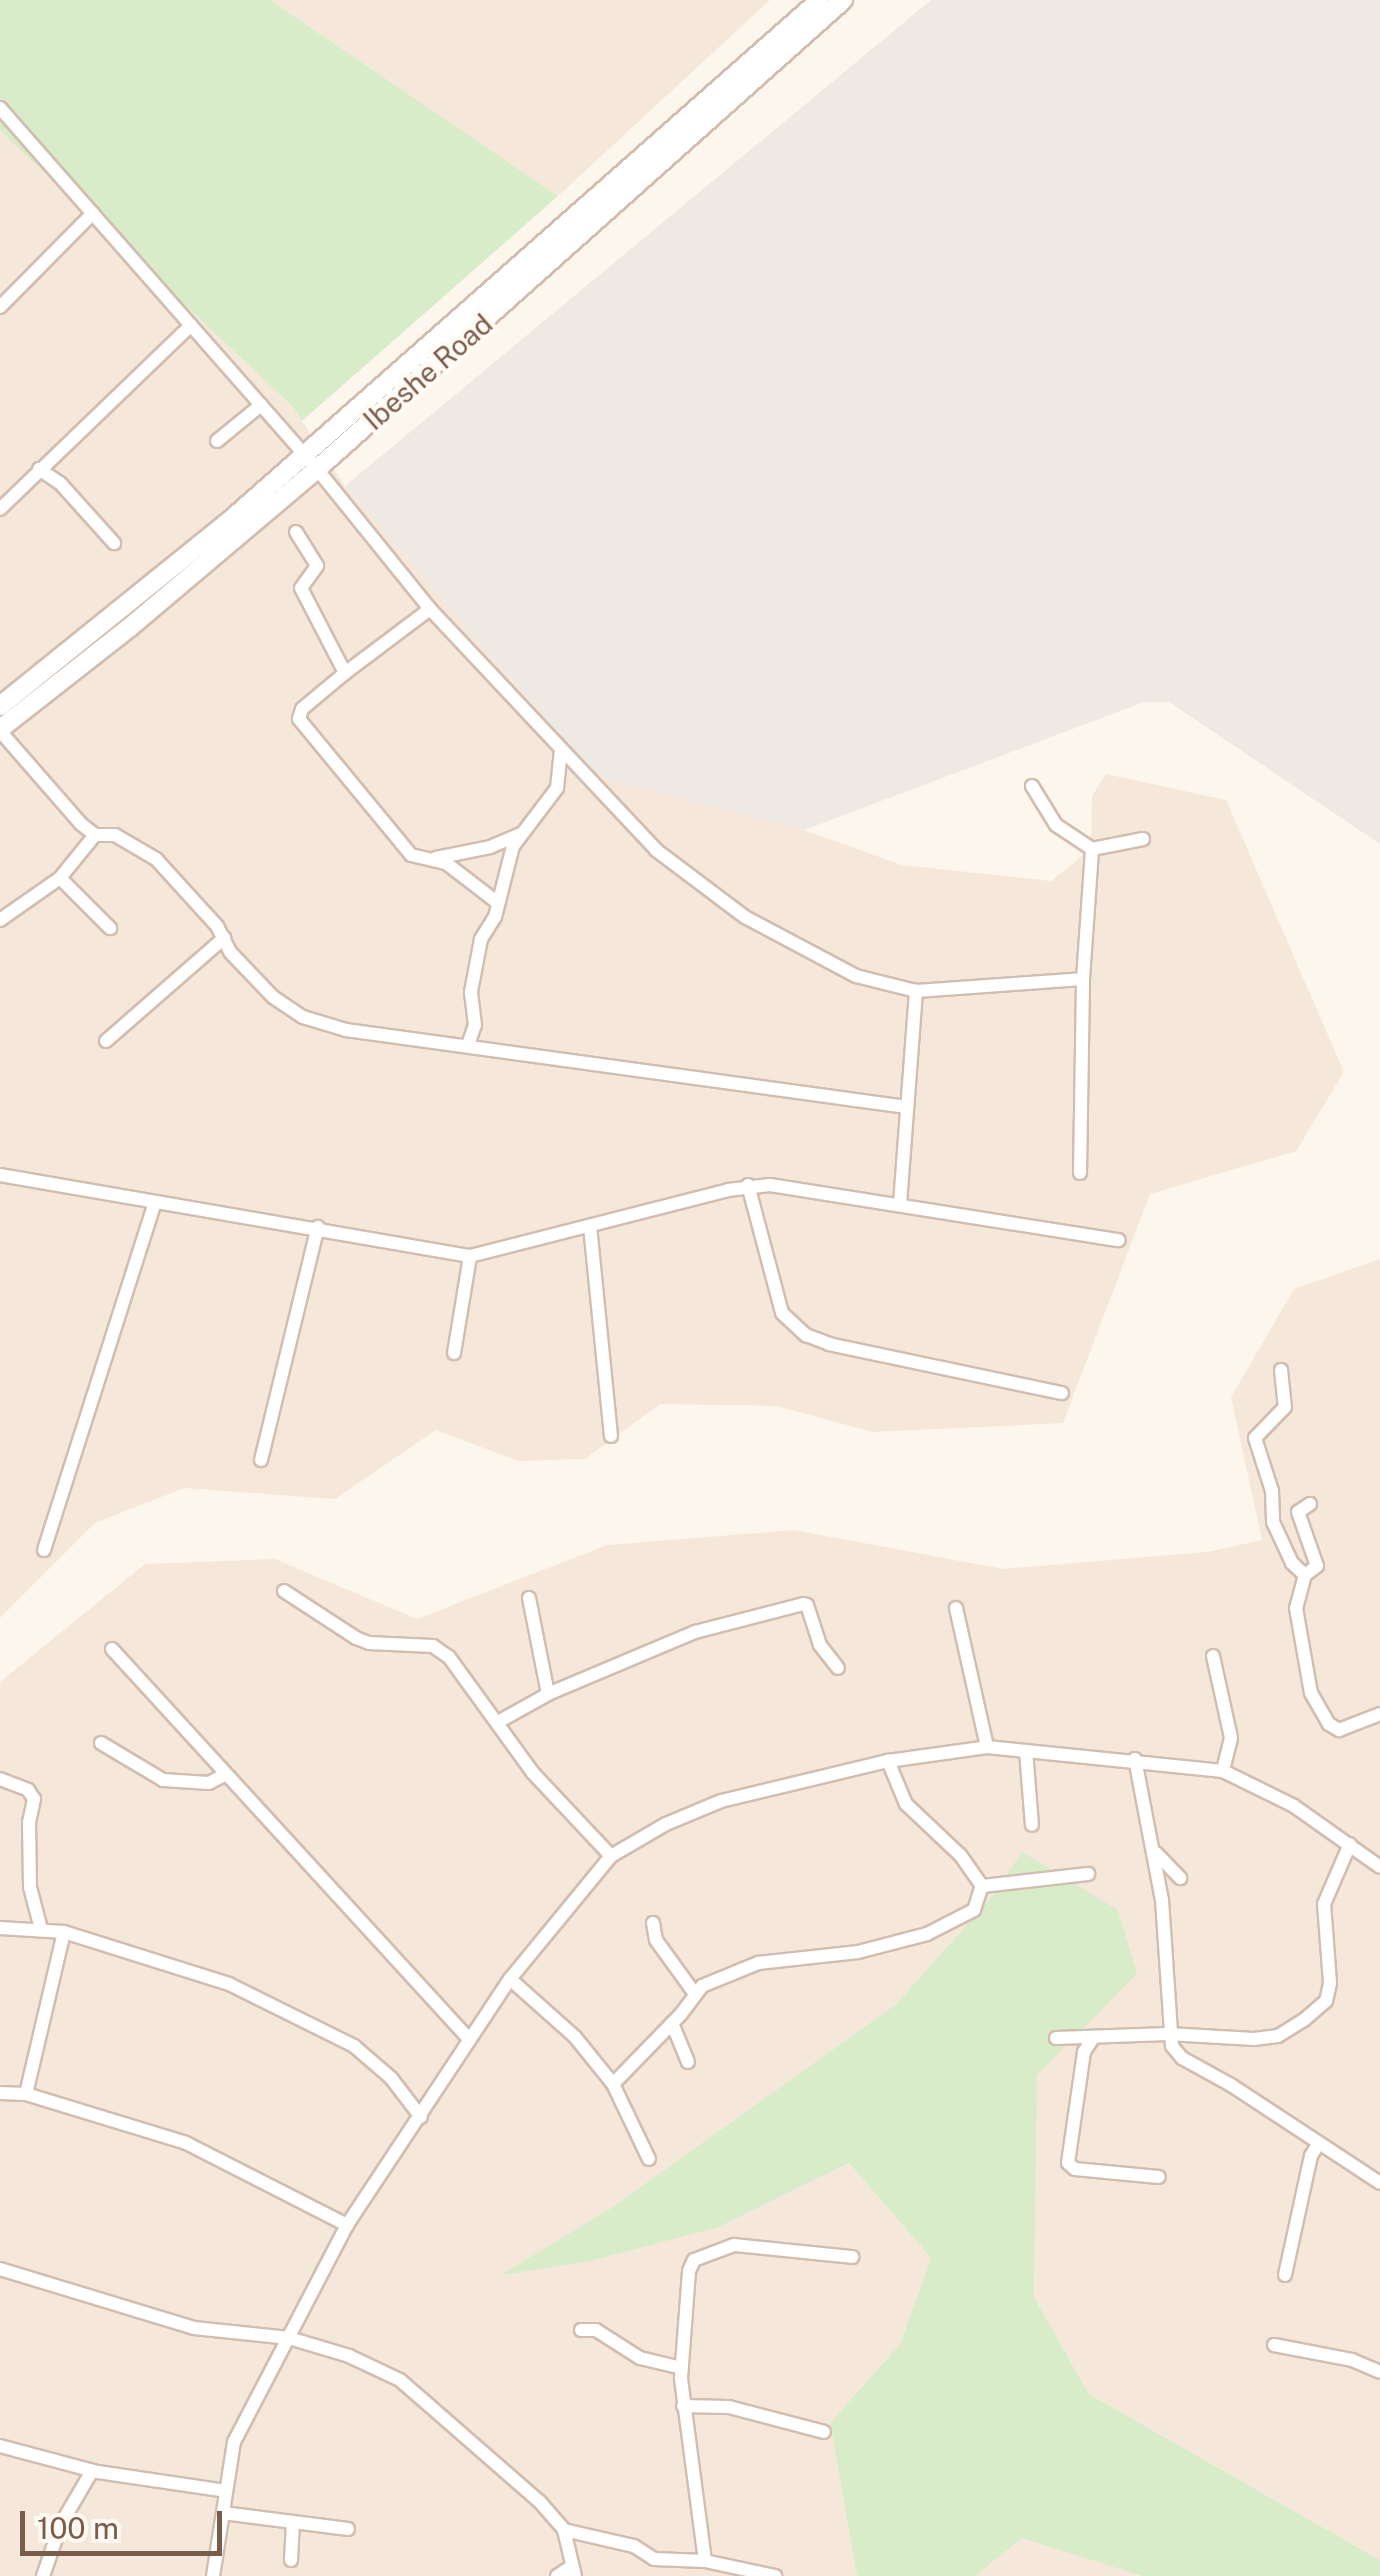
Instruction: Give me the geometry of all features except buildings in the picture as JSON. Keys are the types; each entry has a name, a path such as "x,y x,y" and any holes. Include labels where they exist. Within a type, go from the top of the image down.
{"main road":[{"name":"Ibeshe Road","path":"0,730 130,627 820,0"},
{"name":"Ibeshe Road","path":"0,706 311,462 844,0"}],"street":[{"path":"0,108 311,462 430,609 656,850 745,917 856,976 916,991 1083,979"},
{"path":"0,307 93,213"},
{"path":"0,509 191,325"},
{"path":"217,441 260,405"},
{"path":"39,469 60,484 114,543"},
{"path":"296,532 317,566 301,588 346,673"},
{"path":"430,609 302,710 302,728 412,855 446,863 498,903"},
{"path":"0,730 95,836 116,836 156,858 184,885 232,952 273,997 303,1016 346,1030 908,1107"},
{"path":"468,1045 475,1025 470,992 481,939 498,903 521,834 556,788 561,750"},
{"path":"1032,786 1056,825 1092,849 1143,840"},
{"path":"428,859 490,847 521,834"},
{"path":"0,920 60,878 95,836"},
{"path":"1080,1173 1083,979 1092,849"},
{"path":"60,878 110,928"},
{"path":"106,1042 224,938"},
{"path":"900,1204 916,991"},
{"path":"0,1175 470,1256 748,1186 770,1184 1119,1240"},
{"path":"748,1186 782,1313 806,1336 1062,1393"},
{"path":"44,1550 155,1203"},
{"path":"590,1226 612,1436"},
{"path":"261,1460 318,1227"},
{"path":"454,1354 470,1256"},
{"path":"1281,1370 1285,1407 1256,1438 1272,1491 1274,1522 1292,1562 1305,1575"},
{"path":"1310,1504 1298,1512 1317,1566 1305,1575 1296,1608 1311,1693 1330,1724 1339,1730 1380,1714"},
{"path":"284,1591 356,1638 369,1643 432,1646 449,1657 533,1773 611,1856"},
{"path":"529,1598 548,1694"},
{"path":"498,1722 548,1694 694,1632 803,1604 807,1605 820,1645 838,1668"},
{"path":"956,1608 987,1748"},
{"path":"112,1650 469,2039"},
{"path":"1214,1656 1231,1738 1224,1771"},
{"path":"101,1742 164,1780 209,1783 226,1774"},
{"path":"213,2576 234,2442 348,2225 510,1979 611,1856 666,1824 721,1800 888,1761 987,1748 1135,1759 1224,1771 1294,1806 1377,1860"},
{"path":"1026,1751 1032,1825"},
{"path":"1135,1759 1156,1853 1166,1948 1168,2034 1182,2058 1231,2085 1380,2182"},
{"path":"888,1761 906,1804 960,1855 982,1886"},
{"path":"0,1779 28,1790 34,1799 30,1887 41,1929"},
{"path":"1056,2038 1278,2036 1326,2000 1330,1983 1324,1904 1350,1844"},
{"path":"1156,1853 1180,1878"},
{"path":"982,1886 1088,1874"},
{"path":"613,2084 702,1986 758,1963 858,1952 927,1934 974,1910 982,1886"},
{"path":"653,1923 656,1940 695,1994"},
{"path":"0,1928 64,1932 229,1984 354,2046 391,2078 421,2117"},
{"path":"26,2094 64,1932"},
{"path":"510,1979 575,2037 613,2084 649,2158"},
{"path":"672,2023 688,2062"},
{"path":"1093,2038 1084,2052 1068,2163 1075,2169 1160,2178"},
{"path":"0,2094 26,2094 186,2143 348,2225"},
{"path":"1285,2275 1311,2156 1318,2144"},
{"path":"705,2561 683,2406 689,2272 694,2260 734,2245 852,2257"},
{"path":"0,2269 194,2328 289,2338 349,2356 400,2380 517,2480 564,2530 573,2571 558,2576"},
{"path":"581,2330 596,2330 640,2358 682,2368"},
{"path":"1274,2345 1352,2360 1380,2372"},
{"path":"683,2406 729,2407 824,2432"},
{"path":"0,2446 92,2470 226,2491"},
{"path":"43,2576 61,2524 92,2470"},
{"path":"223,2513 348,2530"},
{"path":"291,2560 294,2522"},
{"path":"564,2530 634,2546 654,2560 705,2561 775,2576"}],"shaded area":[{"path":"270,0 770,0 558,196"},
{"path":"931,0 1380,0 1380,844 1169,702 1144,702 804,830 593,775 345,486"},
{"path":"0,131 292,406 345,486 593,775 804,830 902,865 1051,881 1091,849 1092,796 1106,774 1226,800 1344,1072 1296,1151 1150,1194 1063,1423 873,1432 777,1406 660,1404 585,1459 518,1461 436,1430 335,1499 184,1488 95,1523 0,1618"},
{"path":"1380,1259 1380,2560 1089,2394 1034,2297 1036,2075 1137,1974 1022,1853 989,1900 895,2005 611,2208 504,2274 719,2227 849,2163 931,2258 900,2344 830,2423 857,2576 0,2576 0,1682 145,1564 275,1559 417,1619 607,1545 794,1530 1003,1569 1207,1552 1262,1540 1231,1397 1294,1289"},
{"path":"1022,2537 1142,2576 975,2576"}],"green space":[{"path":"0,0 270,0 558,196 302,421 292,406 0,131"},
{"path":"1022,1852 1118,1910 1137,1974 1037,2075 1034,2297 1089,2394 1380,2560 1380,2576 1142,2576 1022,2538 975,2576 857,2576 830,2423 900,2344 931,2258 849,2163 719,2227 590,2261 501,2275 611,2208 895,2005 989,1900"}]}
